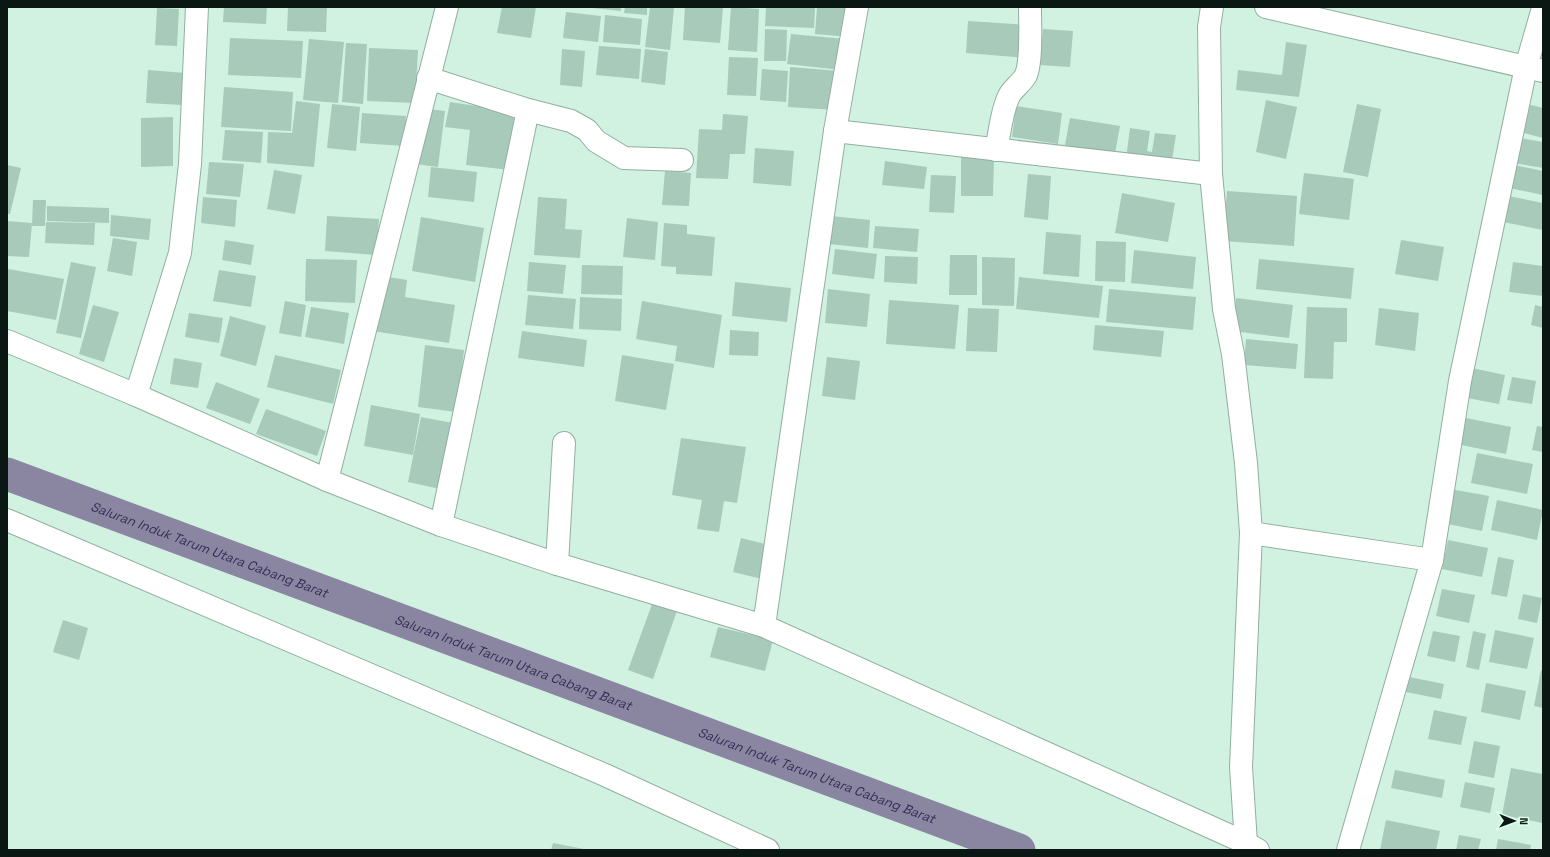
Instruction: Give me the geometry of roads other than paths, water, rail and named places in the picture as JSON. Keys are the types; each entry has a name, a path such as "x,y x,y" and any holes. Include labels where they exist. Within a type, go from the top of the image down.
{"street":[{"path":"136,395 180,252 190,164 197,7"},
{"path":"328,480 447,7"},
{"path":"764,626 835,131 857,7"},
{"path":"996,150 1006,103 1014,87 1022,81 1026,74 1030,39 1030,7"},
{"path":"1212,7 1209,28 1211,174 1224,309 1233,354 1246,463 1251,533 1241,767 1252,846"},
{"path":"1266,7 1534,69"},
{"path":"1348,850 1432,560 1460,381 1534,69 1543,8"},
{"path":"428,78 528,110 571,121 587,130 596,141 624,158 682,160"},
{"path":"441,525 528,110"},
{"path":"835,131 1211,174"},
{"path":"7,341 136,395 328,480 441,525 558,564 764,626 1252,846"},
{"path":"558,564 564,443"},
{"path":"7,520 605,775 768,850"},
{"path":"1251,533 1432,560"}],"waterway":[{"name":"Saluran Induk Tarum Utara Cabang Barat","path":"7,474 1019,850"}]}
